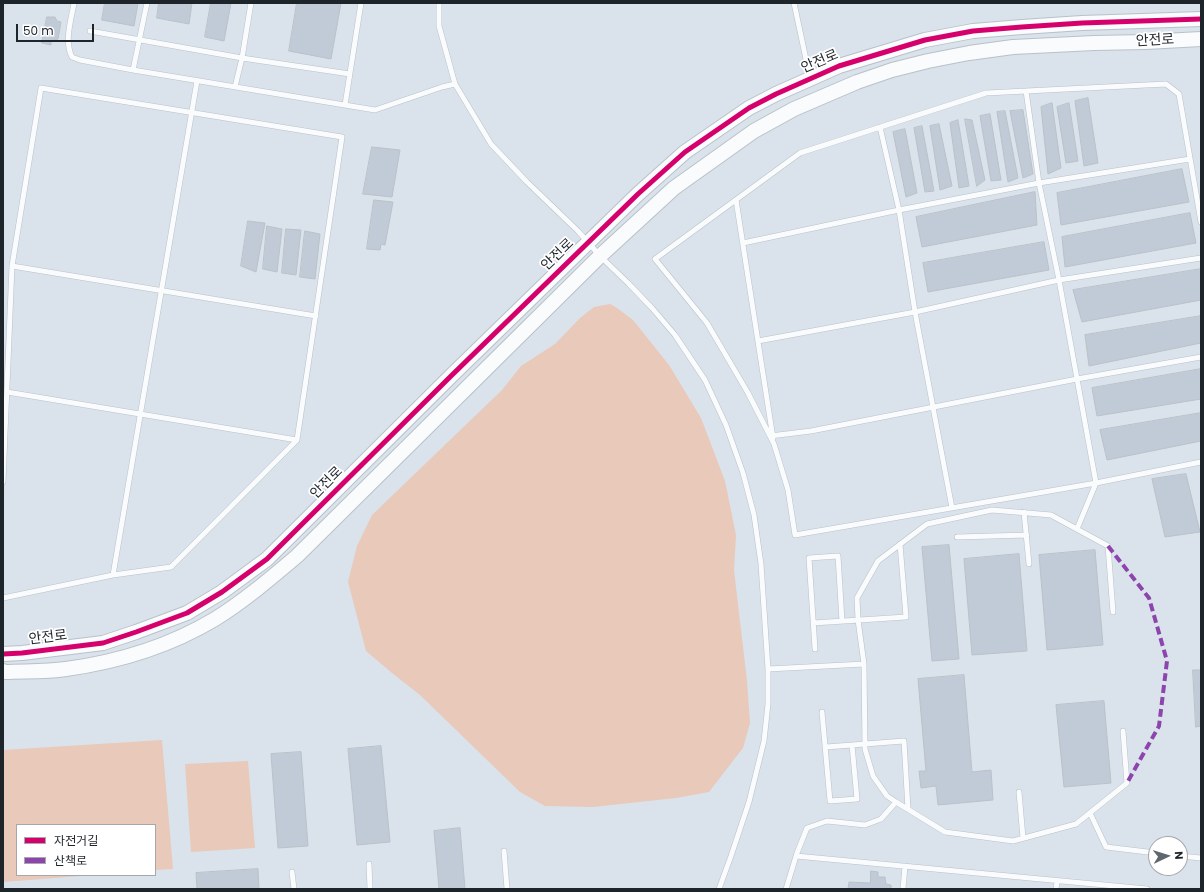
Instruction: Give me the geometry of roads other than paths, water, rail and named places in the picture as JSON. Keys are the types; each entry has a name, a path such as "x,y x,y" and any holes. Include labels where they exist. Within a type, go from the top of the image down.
{"street":[{"path":"1185,20 1201,9"},
{"name":"안전로","path":"3,654 103,643 187,613 222,592 267,559 638,194 686,152 749,108 810,78 839,66 858,59 925,40 973,32 1082,23 1201,19"},
{"name":"안전로","path":"4,672 65,669 115,660 157,646 215,619 259,588 297,556 600,256 674,188 754,131 794,109 857,82 892,70 969,53 1012,47 1194,39"},
{"path":"1194,39 1201,45"}],"lane":[{"path":"74,3 68,40 68,50 72,57 133,70 375,110 455,84"},
{"path":"133,70 147,3"},
{"path":"235,87 242,58 251,3"},
{"path":"345,105 361,3"},
{"path":"438,3 438,26 455,84 491,144 638,293 675,335 705,380 726,425 743,473 754,515 761,564 768,669 768,704 764,741 748,802 719,889"},
{"path":"794,3 810,78"},
{"path":"90,31 242,58 350,74"},
{"path":"113,575 197,81"},
{"path":"1201,222 1179,94 1166,84 986,92 800,152 655,259 707,323 771,436 788,490 795,535 1096,483 1201,462"},
{"path":"3,482 12,266 41,88 342,136 298,440 171,567 113,575 3,598"},
{"path":"1026,91 1039,183 1059,280 1096,483 1077,529"},
{"path":"880,127 899,210 915,312 952,508"},
{"path":"743,243 899,210 1039,183 1190,159"},
{"path":"736,200 771,436"},
{"path":"758,341 915,312 1059,280 1201,258"},
{"path":"12,266 316,316"},
{"path":"771,436 811,431 1201,357"},
{"path":"7,392 298,440"},
{"path":"1113,612 1108,546 1051,515 992,510 927,524 878,561 856,598 864,664 865,744 873,776 887,796 896,802 946,832 1013,841 1076,824 1127,783 1123,731"},
{"path":"1024,512 1029,564"},
{"path":"957,537 1027,535"},
{"path":"813,623 906,617 900,544"},
{"path":"815,650 809,558 838,556 842,621"},
{"path":"768,669 864,664"},
{"path":"822,712 830,801 857,799 852,745"},
{"path":"826,747 904,741 908,809"},
{"path":"1019,792 1023,838"},
{"path":"786,889 796,856 807,828 827,821 865,825 881,820 896,802"},
{"path":"1090,813 1106,847 1148,852"},
{"path":"504,851 507,889"},
{"path":"796,856 1147,889"},
{"path":"1188,857 1201,858"},
{"path":"369,864 370,889"},
{"path":"903,889 905,866"},
{"path":"292,872 294,889"},
{"path":"1056,889 1057,881"}]}
